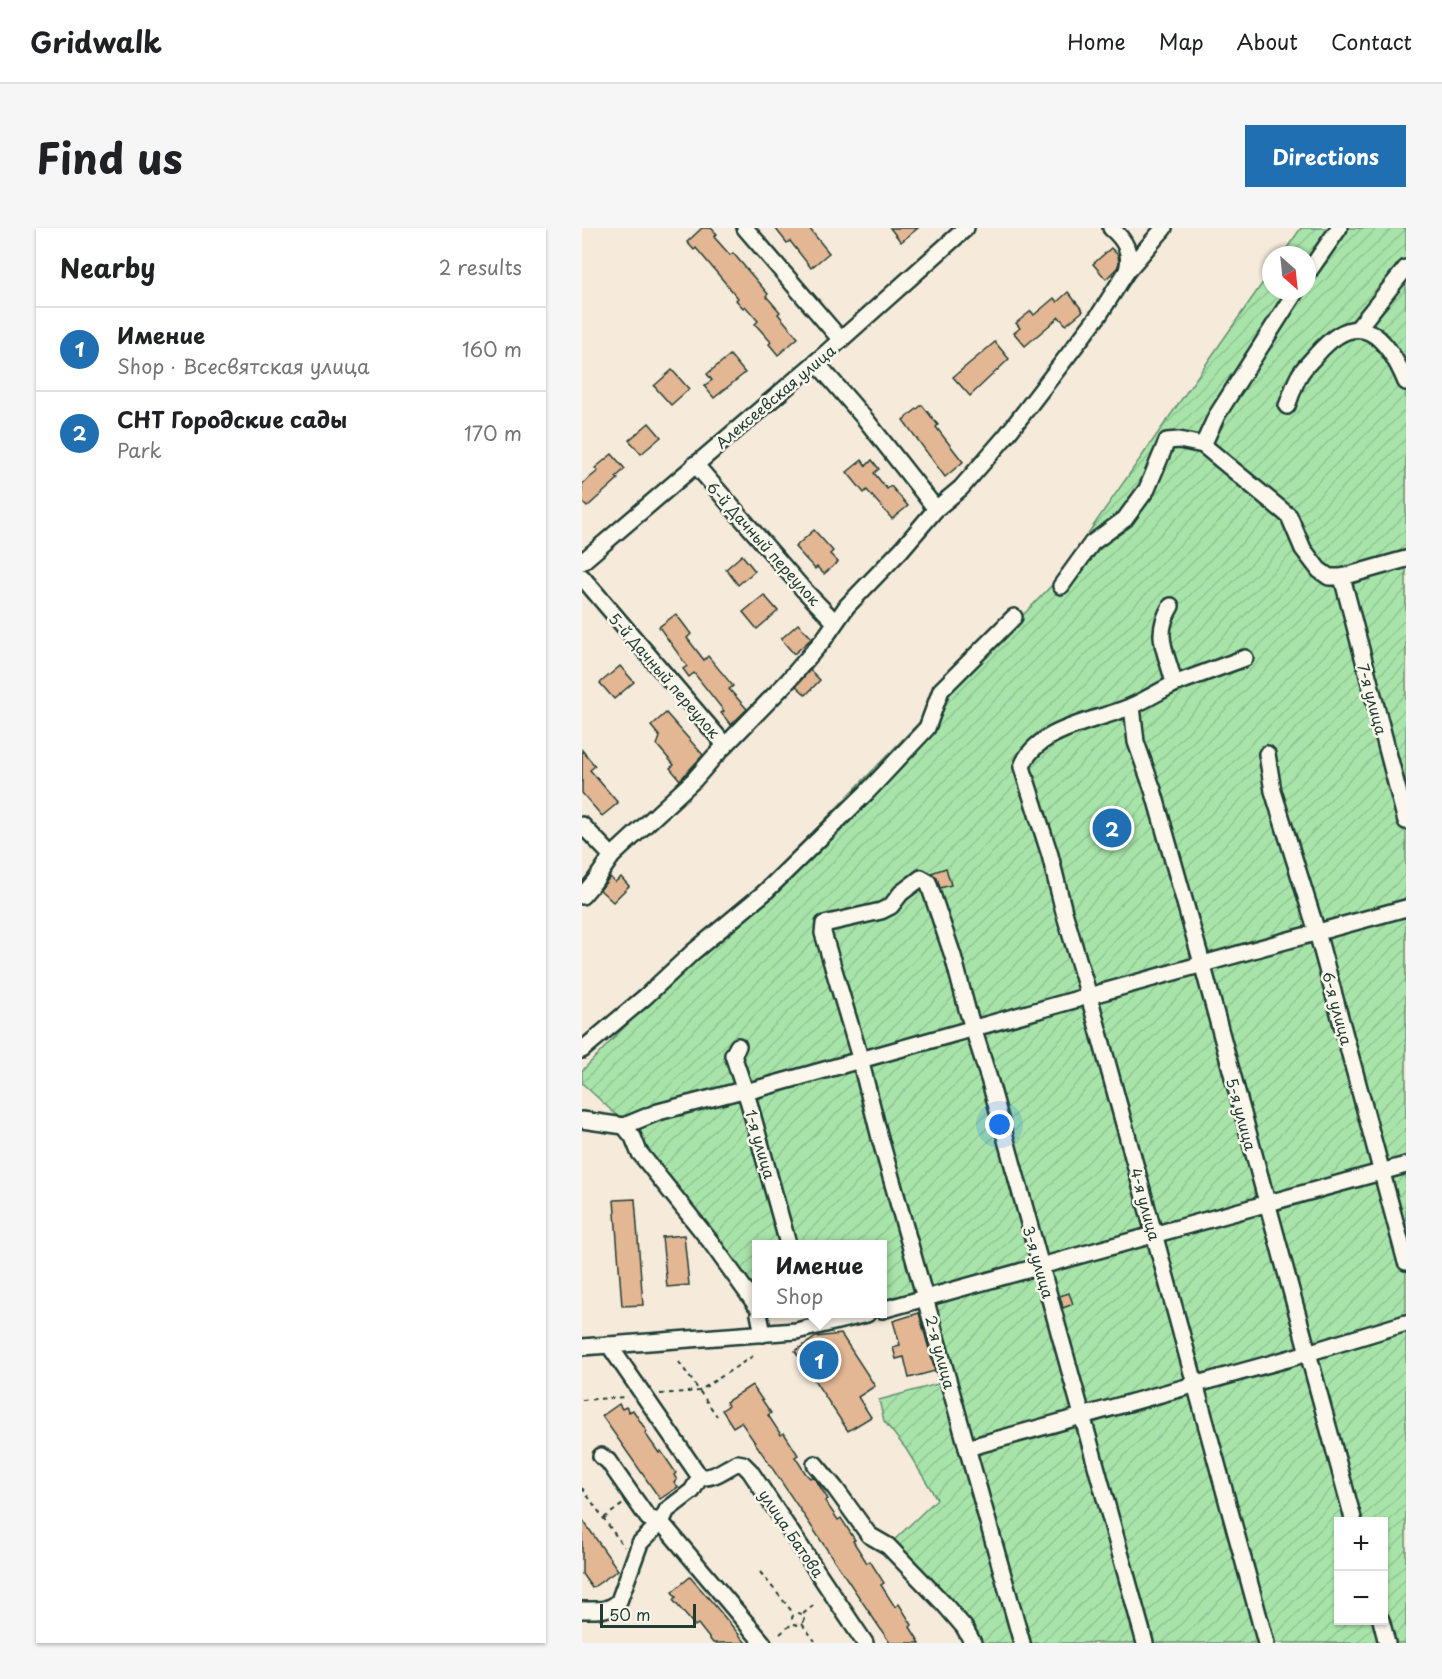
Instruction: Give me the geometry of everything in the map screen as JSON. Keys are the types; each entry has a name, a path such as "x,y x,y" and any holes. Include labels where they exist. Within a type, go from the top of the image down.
{"street":[{"path":"745,228 841,340"},
{"path":"1111,228 1119,235 1129,252 1130,260 1127,271"},
{"path":"582,896 612,856 694,780 788,681 824,639 835,622 936,509 961,488 1006,436 1099,315 1127,271 1164,228"},
{"path":"1316,261 1339,228"},
{"name":"Алексеевская улица","path":"582,562 841,340 959,230"},
{"path":"1358,328 1406,268"},
{"path":"1203,445 1218,415 1290,300"},
{"path":"1287,406 1299,375 1326,344 1346,330 1358,328 1381,339 1398,364 1406,382"},
{"path":"816,362 866,420 936,509"},
{"path":"1061,585 1092,543 1125,519 1147,489 1167,441 1179,440 1203,445 1289,516 1303,549 1319,570 1329,577 1341,577 1406,559"},
{"name":"6-й Дачный переулок","path":"694,464 803,589 835,622"},
{"name":"7-я улица","path":"1341,577 1406,821"},
{"name":"5-й Дачный переулок","path":"582,578 725,745"},
{"path":"1171,606 1164,617 1161,633 1174,684"},
{"path":"582,1050 764,893 811,848 927,728 941,690 1014,617"},
{"path":"1132,706 1174,684 1245,658"},
{"name":"4-я улица","path":"1132,706 1065,729 1039,744 1026,756 1022,767 1050,855 1266,1643"},
{"name":"5-я улица","path":"1132,706 1136,742 1153,790 1202,963 1353,1517"},
{"name":"6-я улица","path":"1267,754 1273,791 1317,932 1406,1262"},
{"path":"582,825 612,856"},
{"name":"2-я улица","path":"928,882 921,878 901,893 891,906 881,911 824,924 823,933 929,1298 967,1448 1022,1643"},
{"name":"3-я улица","path":"928,882 953,956 990,1083 1145,1643"},
{"path":"582,1120 624,1126 658,1112 860,1060 1406,908"},
{"name":"1-я улица","path":"738,1046 733,1055 787,1240"},
{"path":"624,1126 633,1137 639,1152 710,1241 752,1299"},
{"path":"887,1309 1406,1165"},
{"path":"760,1318 763,1334"},
{"path":"582,1347 796,1331 850,1318"},
{"path":"967,1448 1308,1353 1406,1323"},
{"path":"582,1610 605,1609 615,1605 621,1595 639,1543 661,1522 667,1510 692,1491 700,1477 609,1345"},
{"path":"601,1456 608,1461 648,1518 661,1522 763,1643"},
{"name":"улица Батова","path":"700,1477 714,1476 737,1463 743,1464 750,1471 865,1643"},
{"path":"815,1464 869,1535 888,1546 944,1604 964,1627 973,1643"},
{"path":"1382,1625 1387,1643"}],"path":[{"path":"582,1400 699,1391 753,1356"},
{"path":"679,1362 717,1416"},
{"path":"582,1488 633,1560"},
{"path":"604,1518 628,1501"},
{"path":"760,1572 794,1614"},
{"path":"802,1615 815,1604"},
{"path":"793,1623 791,1619 794,1614 798,1612 802,1615"},
{"path":"801,1624 804,1618 802,1615"},
{"path":"793,1623 801,1624"},
{"path":"780,1634 793,1623"},
{"path":"801,1624 814,1641"}],"green space":[{"path":"1301,228 1406,228 1406,1643 973,1643 888,1546 937,1499 906,1449 884,1421 879,1400 945,1382 923,1291 887,1300 887,1240 752,1240 752,1293 629,1127 582,1083 582,1071 1052,585 1262,284 1262,300 1316,300 1316,246 1288,246"}],"building":[{"path":"702,228 711,228 717,234 714,237 730,255 733,253 768,294 766,296 780,312 778,314 798,338 778,355 769,344 771,342 755,324 758,321 745,306 743,308 736,300 738,298 696,248 694,250 687,242"},
{"path":"775,228 809,228 829,253 811,268 790,241 787,243"},
{"path":"890,228 918,228 901,242"},
{"path":"1111,248 1118,255 1119,263 1106,279 1093,264"},
{"path":"1068,292 1083,311 1066,325 1059,317 1025,346 1014,333 1020,328 1016,323 1031,311 1034,315 1054,298 1057,302"},
{"path":"995,342 1009,359 970,396 953,377"},
{"path":"730,355 745,373 714,398 704,386 712,380 707,374"},
{"path":"672,370 689,389 671,405 654,386"},
{"path":"922,405 963,462 945,477 903,420"},
{"path":"649,423 661,437 641,454 629,440"},
{"path":"612,454 625,469 616,477 618,479 587,507 582,502 582,484 598,471 595,468"},
{"path":"862,460 866,466 872,460 879,469 874,473 887,489 891,486 908,506 892,519 867,490 864,493 847,472"},
{"path":"814,530 833,551 830,554 838,562 824,574 817,567 815,569 795,547"},
{"path":"742,555 755,571 738,585 726,569"},
{"path":"764,595 778,611 757,629 743,612"},
{"path":"676,614 691,634 687,638 704,660 708,656 733,686 729,689 747,709 731,725 721,713 724,711 694,673 689,677 683,669 687,666 659,627"},
{"path":"798,624 812,638 794,654 781,639"},
{"path":"620,666 634,682 614,699 600,683"},
{"path":"810,670 820,680 806,695 796,686"},
{"path":"666,713 703,755 680,780 670,768 674,765 657,745 660,737 651,726"},
{"path":"582,750 595,766 590,770 618,803 602,816 582,793"},
{"path":"946,868 951,885 940,888 937,878 931,873"},
{"path":"610,877 615,882 621,877 629,886 613,902 600,890"},
{"path":"635,1199 643,1305 622,1306 614,1200"},
{"path":"684,1235 689,1285 667,1287 662,1237"},
{"path":"1069,1293 1073,1304 1063,1308 1060,1296"},
{"path":"919,1313 935,1371 909,1378 904,1357 896,1359 893,1347 900,1345 893,1321"},
{"path":"841,1334 875,1386 858,1397 871,1417 848,1431 795,1351 816,1337"},
{"path":"752,1385 771,1413 768,1415 781,1435 784,1433 798,1455 795,1457 806,1474 810,1478 813,1476 828,1499 825,1501 838,1520 841,1518 867,1563 870,1561 895,1607 899,1604 920,1643 890,1643 741,1422 733,1427 722,1410 728,1406 726,1402"},
{"path":"619,1404 622,1409 626,1407 629,1412 633,1410 647,1432 645,1433 676,1473 674,1475 677,1480 674,1482 678,1487 660,1499 602,1416"},
{"path":"582,1519 618,1570 592,1588 582,1574"},
{"path":"690,1577 746,1643 713,1643 698,1624 695,1626 673,1600 676,1597 672,1592"}],"place":[{"name":"СНТ Городские сады","path":"1112,828"},
{"name":"Имение","path":"819,1360"}]}
